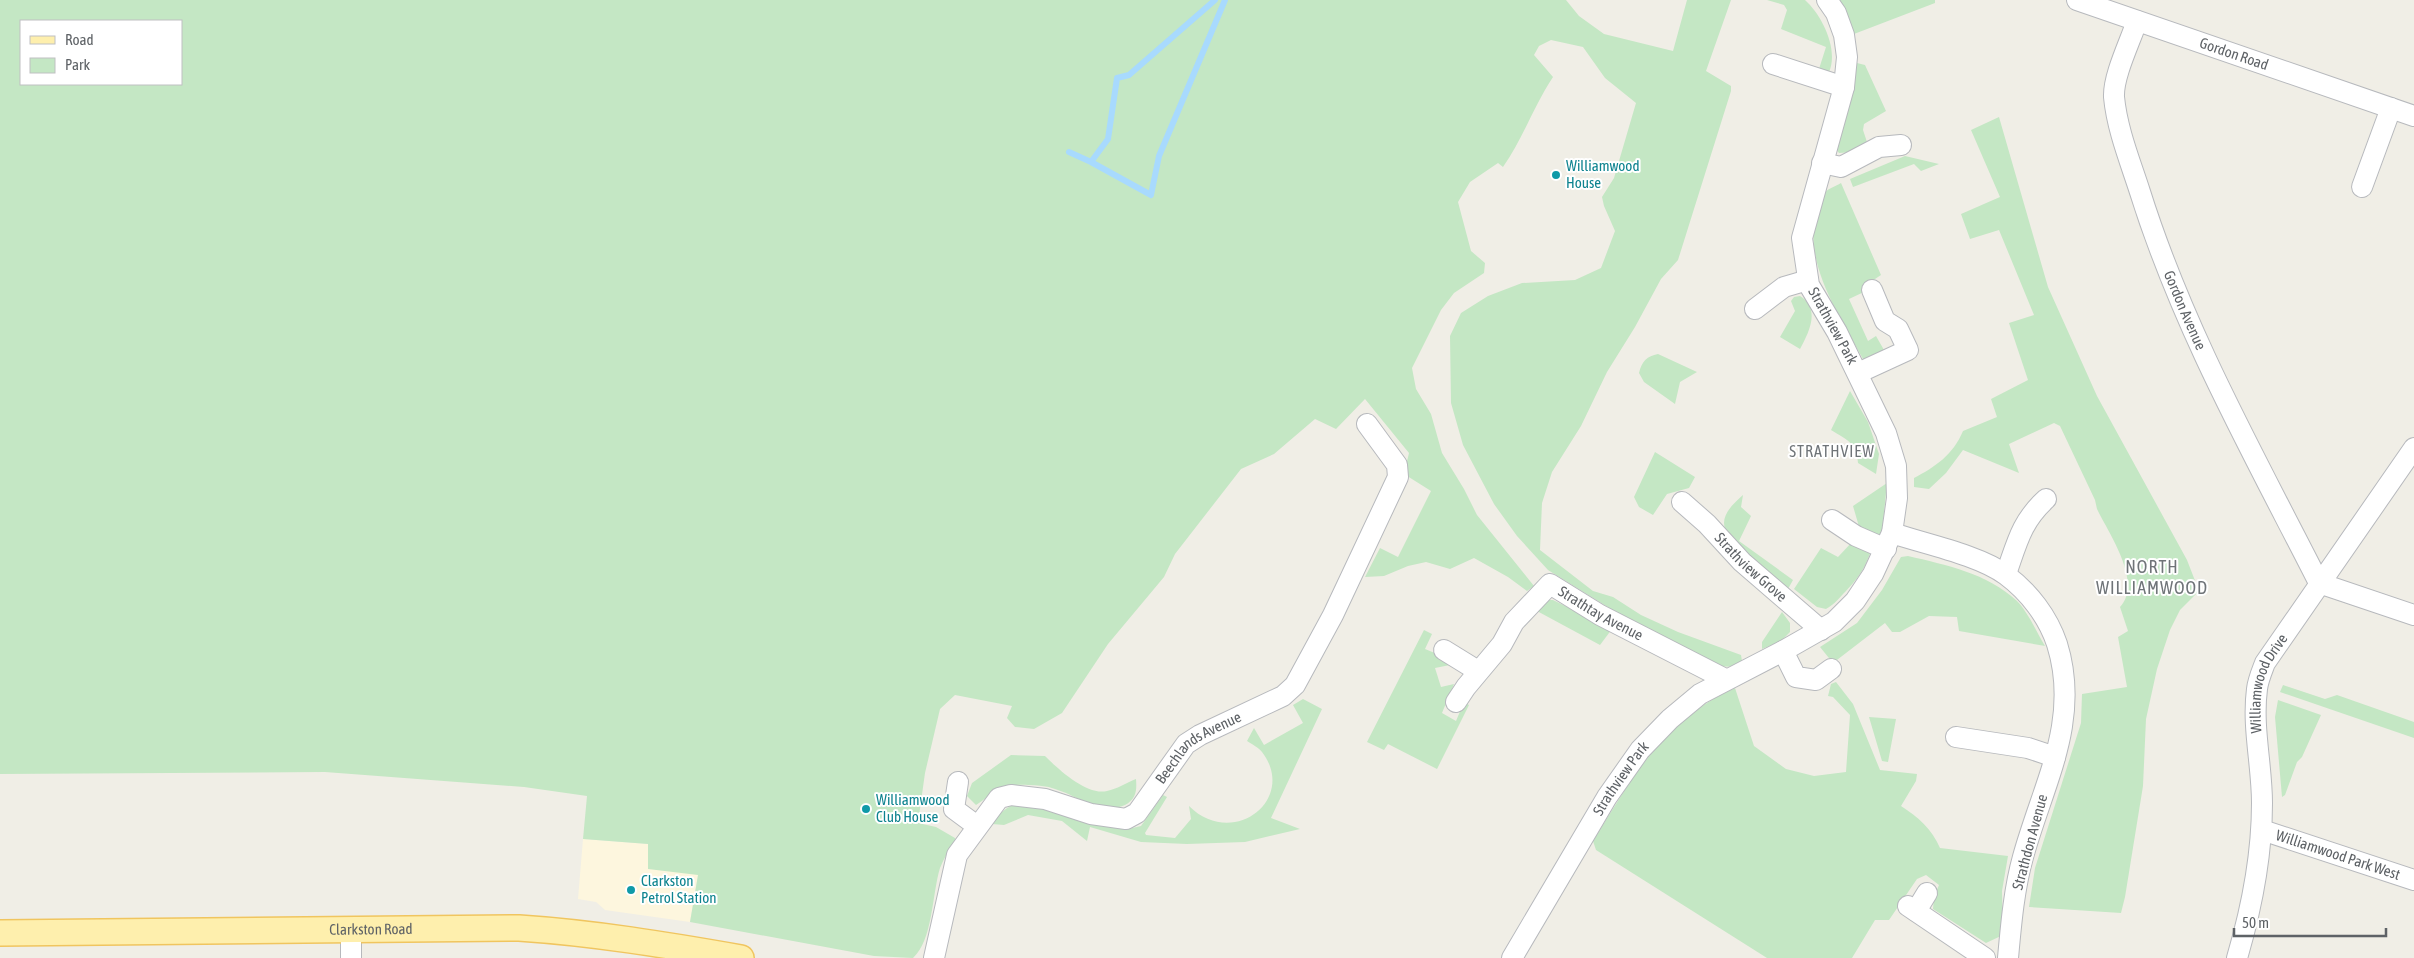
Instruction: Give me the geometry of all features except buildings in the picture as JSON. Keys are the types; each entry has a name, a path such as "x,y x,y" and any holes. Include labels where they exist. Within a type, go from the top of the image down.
{"main road":[{"name":"Clarkston Road","path":"0,933 351,928 511,928 557,931 674,946 741,958"}],"street":[{"name":"Strathview Park","path":"1512,958 1607,797 1640,750 1670,719 1700,694 1834,622 1855,601 1889,541 1897,498 1896,466 1886,433 1858,372 1809,286 1802,238 1844,87 1847,57 1844,35 1836,14 1827,0"},
{"name":"Gordon Road","path":"2077,0 2414,116"},
{"name":"Gordon Avenue","path":"2137,22 2114,95 2118,121 2143,203 2172,282 2207,363 2318,583"},
{"path":"1773,64 1844,87"},
{"path":"2362,187 2391,108"},
{"path":"1822,163 1842,166 1879,147 1901,145"},
{"name":"Strathview Park","path":"1755,309 1784,287 1808,280"},
{"name":"Strathview Park","path":"1858,372 1908,350 1898,329 1885,321 1872,290"},
{"name":"Beechlands Avenue","path":"934,958 957,855 976,826 999,798 1011,795 1045,799 1091,814 1126,819 1137,813 1186,744 1200,734 1283,696 1295,685 1332,615 1398,477 1397,465 1367,424"},
{"name":"Williamwood Drive","path":"2237,958 2258,873 2262,830 2262,801 2256,721 2257,687 2265,663 2318,583 2414,448"},
{"path":"2006,574 2031,513 2046,498"},
{"name":"Strathview Grove","path":"1682,502 1707,524 1742,562 1821,630"},
{"path":"1832,520 1856,536 1889,541"},
{"name":"Strathdon Avenue","path":"1889,541 1983,563 2006,574 2028,594 2044,615 2052,629 2064,666 2066,695 2064,720 2055,757 2023,858 2008,958"},
{"path":"2318,583 2414,615"},
{"name":"Strathtay Avenue","path":"1456,702 1478,671 1502,644 1514,622 1550,584 1600,615 1725,679"},
{"path":"1444,650 1478,671"},
{"path":"1783,651 1796,677 1816,680 1831,669"},
{"path":"1956,737 2028,748 2055,757"},
{"path":"958,782 954,809 976,826"},
{"name":"Williamwood Park West","path":"2262,830 2414,880"},
{"path":"1927,892 1912,908 1985,958"},
{"path":"351,928 351,958"}],"shaded area":[{"name":"Clarkston Petrol Station","path":"583,839 648,844 698,875 690,922 605,910 596,902 578,899"}],"green space":[{"path":"0,0 1566,0 1579,16 1604,34 1673,51 1687,0 1731,0 1706,71 1731,86 1731,91 1678,260 1661,279 1635,327 1607,372 1581,426 1552,472 1542,503 1540,550 1593,591 1613,597 1641,615 1678,632 1741,655 1742,661 1736,667 1715,666 1640,627 1548,570 1517,536 1494,504 1463,445 1451,403 1450,336 1461,313 1488,296 1522,283 1575,280 1601,268 1615,231 1602,197 1614,178 1636,103 1605,78 1583,47 1551,40 1539,46 1534,55 1553,77 1517,145 1503,167 1498,163 1470,182 1458,202 1471,251 1485,263 1484,273 1454,293 1441,310 1412,368 1416,389 1431,414 1442,453 1477,515 1534,586 1527,591 1508,577 1474,558 1450,569 1426,562 1408,566 1384,576 1365,577 1380,548 1398,557 1431,491 1404,474 1409,453 1365,399 1336,429 1315,419 1274,454 1241,469 1175,554 1164,577 1108,644 1062,713 1034,729 1015,727 1007,718 1012,706 955,695 940,709 925,773 918,823 936,827 955,838 956,841 940,868 925,940 913,958 874,956 690,922 698,875 648,869 648,844 583,839 587,796 524,787 325,772 0,774"},
{"path":"1767,0 1805,0 1811,6 1823,24 1830,44 1832,63 1829,72 1819,69 1826,47 1781,29 1787,10 1784,5"},
{"path":"1839,0 1935,0 1935,3 1854,34"},
{"path":"1857,63 1865,65 1886,111 1864,124 1863,130 1867,142 1855,150 1839,153 1835,148"},
{"path":"1999,117 2048,287 2097,396 2187,560 2199,591 2180,610 2170,630 2157,669 2146,719 2143,786 2121,913 2029,907 2035,868 2081,723 2082,694 2127,687 2118,637 2128,631 2120,607 2126,597 2128,585 2126,572 2116,544 2097,509 2095,500 2060,426 2054,423 2009,444 2019,473 1963,450 1946,473 1929,489 1914,487 1914,478 1949,454 1963,431 1997,417 1991,399 2028,380 2009,323 2034,315 1999,230 1970,239 1961,214 2000,197 1971,130"},
{"path":"1905,156 1939,164 1921,171 1914,164 1853,187 1850,179"},
{"path":"1841,183 1881,275 1869,283 1866,291 1849,299 1868,341 1876,336 1884,350 1870,359 1863,359 1835,307 1819,270 1815,251 1813,232 1820,199 1826,191"},
{"path":"1800,296 1810,307 1812,314 1807,335 1800,349 1780,337 1795,311 1791,301 1794,297"},
{"path":"1658,354 1697,372 1680,382 1675,404 1644,382 1639,373 1645,360"},
{"path":"1850,391 1868,422 1879,454 1876,474 1858,463 1853,446 1831,430"},
{"path":"1655,452 1695,477 1689,488 1667,494 1653,515 1639,507 1634,497"},
{"path":"1887,483 1882,533 1874,539 1860,530 1853,506"},
{"path":"1743,495 1741,507 1751,516 1739,541 1793,580 1788,589 1740,550 1726,531 1724,519 1733,504"},
{"path":"1853,541 1872,548 1859,576 1832,605 1826,609 1817,607 1794,589 1821,548 1838,557"},
{"path":"1908,556 1965,571 1993,583 2017,601 2025,611 2045,646 1959,631 1957,617 1929,616 1900,632 1892,632 1885,623 1833,663 1820,647 1857,623 1882,590 1901,557"},
{"path":"1549,600 1553,600 1612,629 1600,645 1537,611"},
{"path":"1782,612 1790,623 1790,632 1781,641 1762,649 1762,642"},
{"path":"1424,630 1432,634 1425,649 1447,658 1450,665 1435,668 1441,687 1454,684 1442,713 1456,721 1464,702 1469,705 1437,769 1388,744 1384,750 1367,742"},
{"path":"1836,682 1853,704 1880,770 1917,774 1916,781 1901,806 1924,824 1940,848 2008,856 2002,891 2003,935 1986,943 1933,909 1934,897 1939,885 1926,875 1917,879 1889,920 1875,920 1852,958 1767,958 1596,850 1593,841 1652,752 1688,716 1710,701 1735,688 1754,746 1786,769 1814,776 1846,772 1850,715 1833,697 1828,696 1831,684"},
{"path":"2283,685 2325,699 2337,695 2414,722 2414,738 2280,692"},
{"path":"1303,699 1322,709 1271,818 1300,829 1245,842 1187,844 1141,842 1090,827 1087,841 1062,821 1028,815 1004,825 992,824 1004,810 1021,803 1128,829 1141,826 1163,795 1167,797 1145,833 1146,835 1175,838 1191,819 1189,806 1206,818 1224,823 1241,821 1256,813 1266,801 1272,786 1271,770 1262,752 1247,741 1254,728 1264,745 1303,723 1293,705"},
{"path":"2278,700 2321,715 2302,757 2297,762 2285,795 2282,797 2275,717"},
{"path":"1869,717 1896,719 1888,762 1882,761"},
{"path":"1011,755 1045,756 1057,768 1082,786 1099,791 1111,790 1136,779 1135,794 1132,800 1125,805 1116,808 1106,808 1089,804 1052,788 1038,785 1020,785 1006,787 976,805 967,796 972,783"}],"waterway":[{"path":"1069,152 1091,162 1108,139 1117,78 1129,75 1215,0"},
{"path":"1091,162 1151,195 1159,156 1225,0"}],"place":[{"name":"Williamwood House","path":"1556,175"},
{"name":"Williamwood Club House","path":"866,809"},
{"name":"Clarkston Petrol Station","path":"631,890"}],"district":[{"name":"STRATHVIEW","path":"1832,451"},
{"name":"NORTH WILLIAMWOOD","path":"2152,577"}]}
